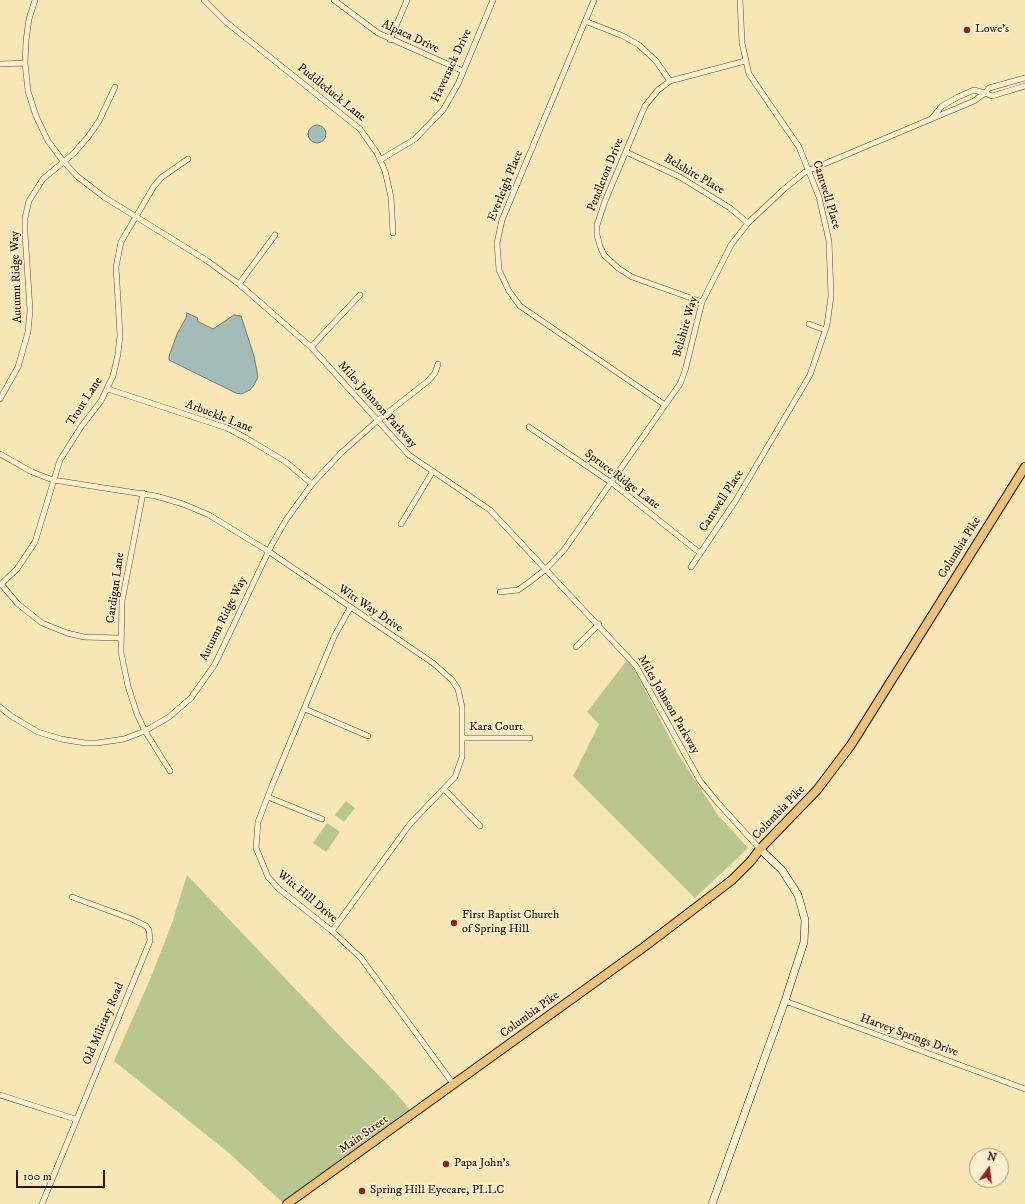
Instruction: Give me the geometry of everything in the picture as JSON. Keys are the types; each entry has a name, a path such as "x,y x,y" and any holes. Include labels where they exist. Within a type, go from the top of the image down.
{"main road":[{"name":"Columbia Pike","path":"454,1085 644,947 732,880 752,861 760,849 817,790 851,745 1025,467"},
{"path":"712,1204 785,1002 804,942 805,920 798,895 782,870 760,849"},
{"name":"Main Street","path":"287,1204 454,1085"}],"street":[{"name":"Miles Johnson Parkway","path":"35,0 27,30 25,63 32,106 48,141 63,161 90,187 206,260 239,284 311,347 409,455 490,510 545,570 599,624 636,666 700,781 760,849"},
{"name":"Puddleduck Lane","path":"204,0 235,29 352,122 369,141 380,160 391,197 393,233"},
{"name":"Alpaca Drive","path":"334,0 366,26 390,40 463,71"},
{"path":"390,40 407,0"},
{"name":"Haversack Drive","path":"380,160 415,139 436,119 451,97 493,0"},
{"name":"Everleigh Place","path":"594,0 502,220 497,243 499,270 509,291 520,306 666,405"},
{"name":"Cantwell Place","path":"691,567 736,500 810,375 825,330 832,296 829,241 821,204 799,147 750,74 745,61 742,43 740,0"},
{"path":"585,21 623,36 639,46 656,62 670,81"},
{"name":"Pendleton Drive","path":"702,302 632,277 618,268 604,255 597,235 597,225 605,201 645,106 658,90 670,81 745,61"},
{"path":"0,64 25,63"},
{"name":"Belshire Way","path":"500,592 518,590 545,570 573,539 666,405 680,384 685,371 702,302 731,245 748,223 783,190 809,170 974,101 989,88 1025,78"},
{"name":"Belshire Way","path":"931,119 942,106 974,90 992,96 1025,86"},
{"name":"Autumn Ridge Way","path":"0,399 18,367 28,332 30,300 25,233 28,205 37,186 63,161 74,153 88,137 99,121 115,87"},
{"name":"Belshire Place","path":"626,152 680,177 730,208 748,223"},
{"name":"Trout Lane","path":"0,584 17,569 35,542 53,480 65,453 108,389 116,364 120,335 116,260 121,242 154,186 162,177 188,159"},
{"path":"239,284 276,235"},
{"path":"311,347 360,295"},
{"path":"809,324 825,330"},
{"name":"Autumn Ridge Way","path":"0,706 25,725 43,734 61,739 96,743 124,738 145,731 169,717 191,698 215,664 268,551 286,520 312,484 341,453 377,421 428,381 435,374 438,364"},
{"name":"Arbuckle Lane","path":"108,389 227,428 264,448 312,484"},
{"name":"Spruce Ridge Lane","path":"529,427 612,483 700,553"},
{"name":"Witt Way Drive","path":"0,454 32,472 53,480 143,493 183,504 209,515 268,551 433,664 452,680 458,689 461,700 463,738 462,757 456,777 410,824 332,931"},
{"path":"401,524 433,471"},
{"name":"Cardigan Lane","path":"143,493 122,601 120,638 128,686 145,731 170,771"},
{"path":"0,584 18,604 42,623 67,633 84,637 120,638"},
{"name":"Witt Hill Drive","path":"350,608 334,637 258,822 256,848 268,877 278,890 332,931 366,964 454,1085"},
{"path":"576,647 599,624"},
{"path":"305,709 368,736"},
{"name":"Kara Court","path":"463,738 530,738"},
{"path":"444,789 480,826"},
{"path":"268,797 322,819"},
{"name":"Old Military Road","path":"42,1204 75,1119 150,941 149,930 146,926 132,919 72,897"},
{"name":"Harvey Springs Drive","path":"785,1002 1025,1089"},
{"path":"0,1095 75,1119"}],"green space":[{"path":"627,660 637,674 678,754 718,815 748,848 695,898 573,776 599,724 587,712"},
{"path":"346,801 355,808 344,822 335,815"},
{"path":"327,823 340,832 326,852 313,843"},
{"path":"187,875 397,1094 410,1110 282,1202 229,1153 114,1061 151,977 172,923"}],"water":[{"path":"317,125 323,128 326,134 323,140 317,143 311,140 308,134 311,128"},
{"path":"187,313 198,318 197,321 213,329 234,315 241,316 254,356 258,377 250,390 241,394 236,393 169,360 177,334 186,318"}],"place":[{"name":"Lowe's","path":"967,30"},
{"name":"First Baptist Church of Spring Hill","path":"454,923"},
{"name":"Papa John's","path":"446,1164"},
{"name":"Spring Hill Eyecare, PLLC","path":"362,1191"}]}
